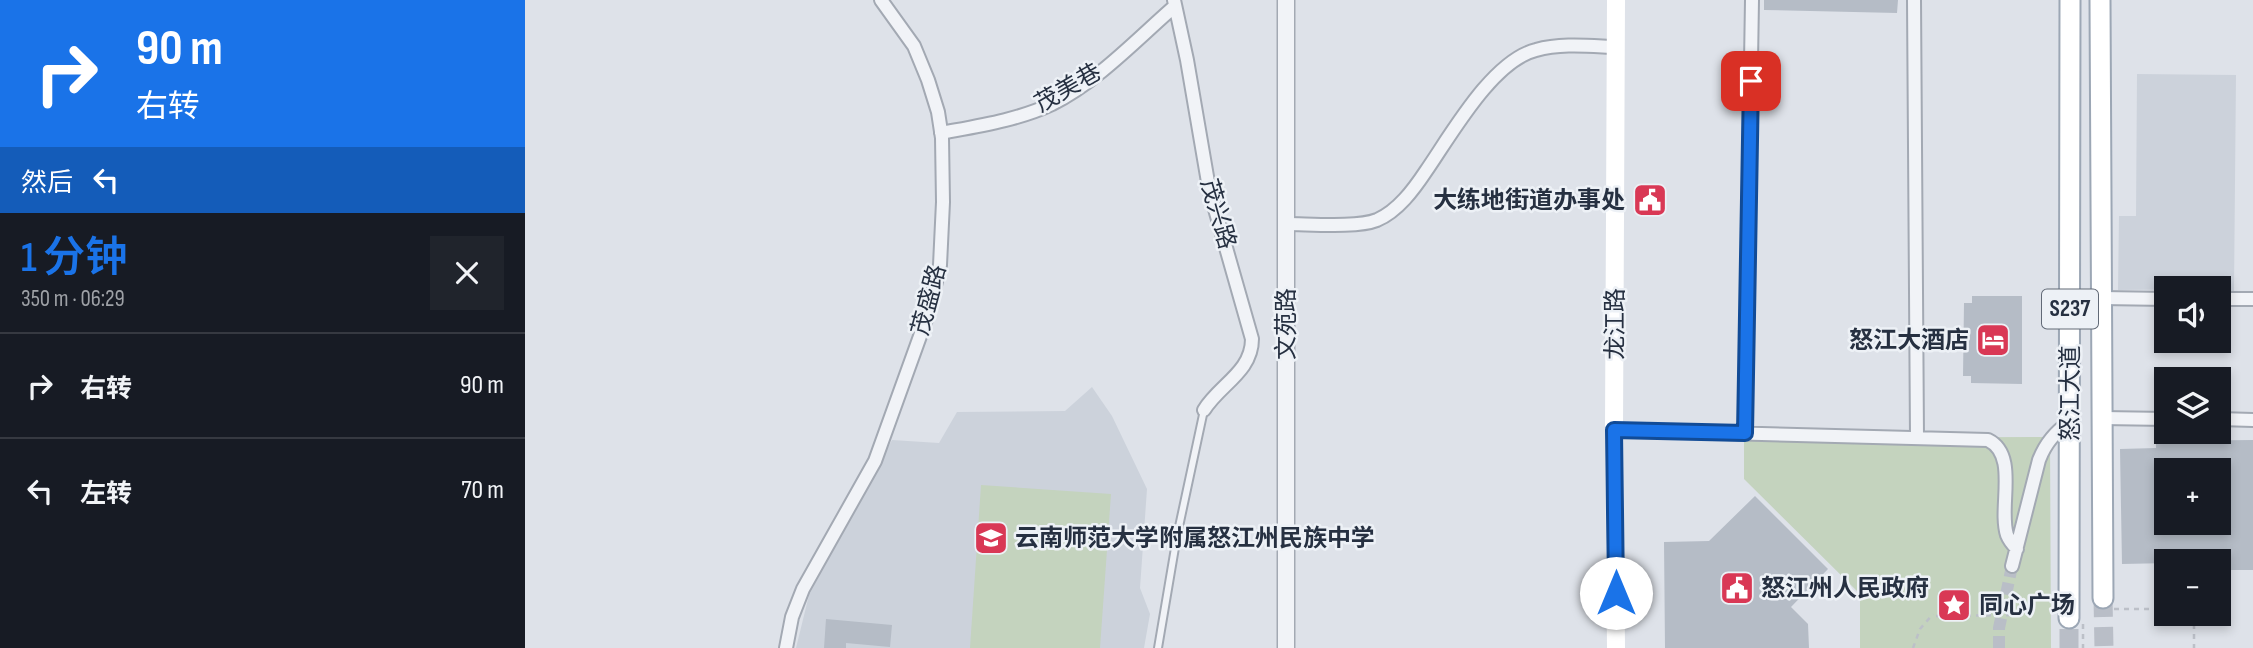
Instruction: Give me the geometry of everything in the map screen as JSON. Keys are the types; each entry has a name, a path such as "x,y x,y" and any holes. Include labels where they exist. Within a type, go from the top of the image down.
{"main road":[{"name":"龙江路","path":"1616,0 1616,648"},
{"name":"怒江大道","path":"2069,618 2070,0"},
{"name":"怒江大道","path":"2100,0 2103,598"}],"street":[{"name":"茂盛路","path":"786,648 792,617 803,589 872,469 891,422 938,278 942,247 941,133 934,96 921,62 905,32 881,0"},
{"name":"文苑路","path":"1286,0 1286,648"},
{"path":"1745,433 1752,0"},
{"path":"1915,0 1917,437"},
{"name":"茂美巷","path":"941,133 995,122 1051,104 1096,76 1174,3"},
{"name":"茂兴路","path":"1174,3 1187,60 1209,188 1252,339 1251,352 1240,372 1204,410"},
{"path":"1286,224 1362,223 1377,220 1393,210 1417,185 1469,109 1514,59 1533,50 1557,45 1616,47"},
{"path":"2102,298 2154,299"},
{"path":"2231,299 2253,299"},
{"path":"2102,418 2154,419"},
{"path":"2231,419 2253,420"},
{"path":"2013,566 2035,476 2046,444 2055,432 2070,421"},
{"path":"1614,430 1976,438 1997,444 2005,465 2005,523 2008,537 2017,549"}],"lane":[{"path":"1158,648 1177,536 1204,410"}],"path":[{"path":"1913,648 1920,629 1934,615 2017,615 2034,597 2069,597"},
{"path":"2129,609 2154,609"},
{"path":"2194,626 2194,648"},
{"path":"2083,636 2083,648"}],"shaded area":[{"path":"2137,74 2236,75 2234,291 2231,291 2231,276 2154,276 2154,290 2118,290 2119,216 2136,216"},
{"name":"云南师范大学附属怒江州民族中学","path":"1092,387 1112,416 1147,489 1140,588 1150,614 1144,648 796,648 809,595 892,440 939,443 957,412 1065,411"}],"green space":[{"path":"2050,437 2051,648 1860,648 1860,594 1744,479 1744,438"},
{"path":"981,485 1111,494 1100,648 970,648"}],"building":[{"path":"1764,0 1898,0 1897,13 1764,10"},
{"name":"怒江大酒店","path":"1972,296 2022,296 2022,384 1971,383 1971,376 1963,376 1964,303 1972,303"},
{"path":"2231,440 2253,440 2253,570 2231,570 2231,549 2154,549 2154,563 2122,564 2120,449 2156,448 2156,444 2231,444"},
{"name":"怒江州人民政府","path":"1755,496 1828,569 1791,607 1808,624 1809,648 1665,648 1664,542 1709,541"},
{"path":"826,619 892,625 890,647 846,643 846,648 824,648"}],"tunnel":[{"path":"1999,648 1999,628 2012,566"},
{"path":"2103,598 2104,648"},
{"path":"2069,618 2069,648"}],"place":[{"name":"大练地街道办事处","path":"1650,200"},
{"name":"怒江大酒店","path":"1993,340"},
{"name":"云南师范大学附属怒江州民族中学","path":"991,538"},
{"name":"怒江州人民政府","path":"1737,588"},
{"name":"同心广场","path":"1954,605"}],"route":[{"path":"1616,593 1614,430 1745,433 1751,81"}]}
